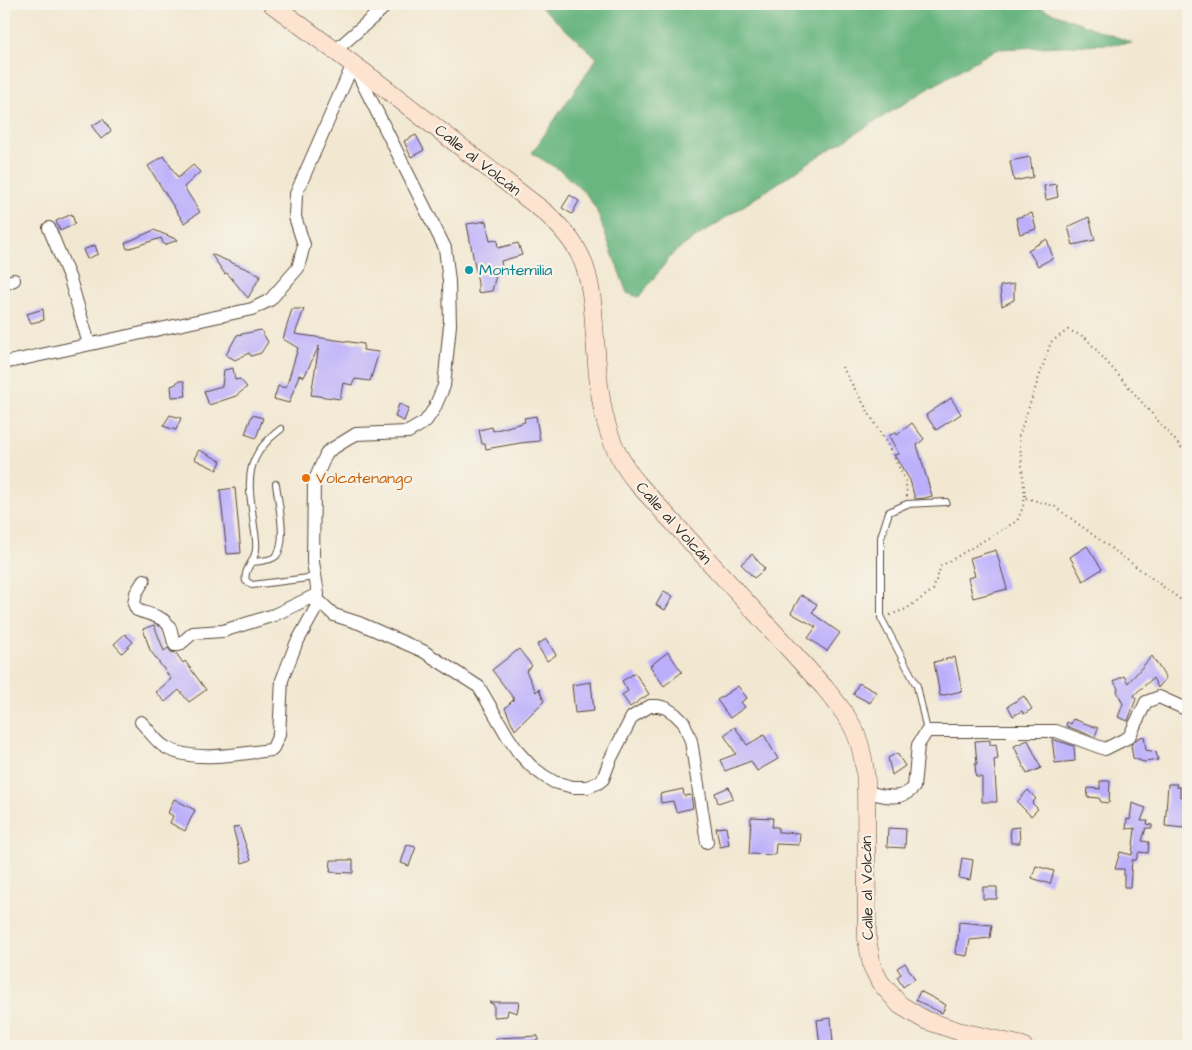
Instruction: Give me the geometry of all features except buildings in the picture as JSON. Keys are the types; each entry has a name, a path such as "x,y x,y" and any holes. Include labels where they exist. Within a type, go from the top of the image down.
{"street":[{"name":"Calle al Volcán","path":"272,4 336,50 546,213 575,245 583,260 591,287 600,396 606,429 626,469 824,687 848,716 856,734 862,751 867,792 867,939 872,966 890,995 912,1014 986,1042 1023,1046"},
{"path":"336,50 388,4"},
{"path":"4,363 252,309 270,300 298,268 304,245 295,217 296,194 352,64"},
{"path":"141,722 164,747 185,754 212,756 272,750 279,736 282,680 296,644 316,608 318,597 313,562 314,482 327,452 356,434 408,432 425,422 434,409 444,386 450,325 449,281 445,248 352,64"},
{"path":"49,228 70,279 89,344"},
{"path":"144,580 136,593 134,604 137,610 163,619 170,627 171,638 175,645 179,645 193,633 223,631 274,615 318,597"},
{"path":"318,597 334,615 359,623 423,651 479,688 519,753 531,766 554,782 573,787 587,787 598,784 632,717 650,706 658,706 670,711 684,723 691,741 707,842"},
{"path":"867,792 895,798 910,792 914,787 918,745 927,731 1056,731 1104,749 1130,737 1146,702 1159,698 1188,710"}],"lane":[{"path":"281,429 259,453 252,464 249,478 257,546 253,562 245,575 246,581 252,585 316,577"},
{"path":"253,562 270,560 276,556 280,548 282,533 276,484"},
{"path":"927,731 917,686 881,618 881,537 889,512 907,504 946,502"}],"path":[{"path":"881,618 906,609 933,590 941,566 1017,521 1025,497 1019,436 1051,342 1068,330 1085,337 1188,455"},
{"path":"842,367 891,451 906,482 907,504"},
{"path":"1025,497 1054,506 1188,605 1188,622"},
{"path":"4,1031 9,1046"}],"green space":[{"path":"538,4 1030,4 1132,43 996,49 817,157 674,252 639,297 627,293 596,209 587,195 561,171 532,153 597,58"}],"place":[{"name":"Montemilia","path":"469,270"},
{"name":"Volcatenango","path":"306,478"}]}
